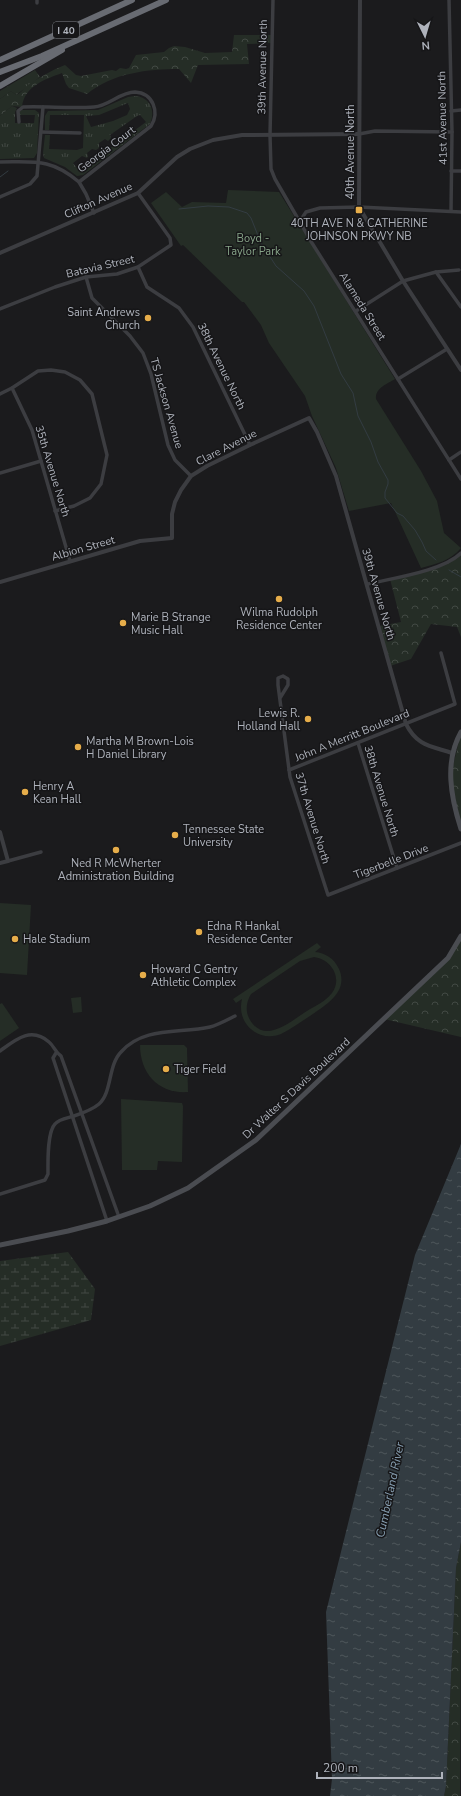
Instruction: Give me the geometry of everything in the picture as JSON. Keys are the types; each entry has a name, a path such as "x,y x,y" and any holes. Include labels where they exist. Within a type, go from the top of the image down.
{"highway":[{"name":"I 40","path":"0,60 132,0"},
{"name":"I 40","path":"0,72 42,56 166,0"},
{"path":"0,86 82,37"}],"main road":[{"path":"461,732 452,753 452,791 461,829"},
{"name":"Dr Walter S Davis Boulevard","path":"0,1245 68,1231 107,1221 150,1206 188,1188 256,1140 448,958 461,936"}],"street":[{"name":"39th Avenue North","path":"270,135 272,0"},
{"name":"40th Avenue North","path":"360,0 359,207 403,281 461,370"},
{"name":"41st Avenue North","path":"449,0 452,132 451,211"},
{"name":"Georgia Court","path":"43,107 97,107 134,92 144,95 152,102 156,115 151,126 79,182 94,213"},
{"path":"0,197 33,182 38,174 43,107 21,108 18,111 18,122"},
{"path":"451,111 461,110"},
{"path":"359,134 375,130 452,132"},
{"path":"41,132 80,133"},
{"name":"Clifton Avenue","path":"0,253 138,193 168,164 190,149 218,138 242,135 359,134"},
{"name":"Alameda Street","path":"270,135 271,169 280,190 461,479"},
{"path":"0,162 46,163 60,168 79,182"},
{"path":"452,171 461,171"},
{"name":"Batavia Street","path":"0,309 55,287 86,277 117,274 138,267 171,245 170,238 138,193"},
{"path":"300,221 304,214 310,210 320,208 359,207 461,212"},
{"name":"38th Avenue North","path":"138,267 147,287 179,308 193,326 250,444"},
{"path":"356,312 403,281 436,272 459,270"},
{"path":"436,272 461,308"},
{"name":"TS Jackson Avenue","path":"86,277 92,298 130,336 143,353 151,374 168,445 175,460 191,476"},
{"path":"398,380 447,348"},
{"path":"0,394 38,371 51,370 65,372 80,380 92,394 108,455 101,484 90,498 74,506 55,510"},
{"name":"35th Avenue North","path":"12,388 32,430 70,561"},
{"name":"39th Avenue North","path":"309,418 317,432 336,476 368,584 406,724 412,735 420,743 452,753"},
{"name":"Clare Avenue","path":"172,538 172,518 175,502 191,476 250,444 309,418"},
{"path":"449,460 461,452"},
{"path":"0,473 41,461"},
{"name":"Albion Street","path":"0,580 140,541 172,538"},
{"path":"368,584 438,567 461,553"},
{"name":"John A Merritt Boulevard","path":"289,770 455,704 441,653"},
{"name":"37th Avenue North","path":"280,698 289,684 288,679 283,676 278,680 280,698 289,770 328,895"},
{"name":"38th Avenue North","path":"358,743 397,868"},
{"path":"0,832 8,861"},
{"name":"Tigerbelle Drive","path":"328,895 461,843"},
{"path":"0,863 41,852"},
{"path":"0,1194 46,1180 48,1174 52,1128 56,1123 94,1108 101,1102 104,1097 115,1061 120,1052 130,1044 160,1032 210,1027 235,1016"},
{"path":"0,1051 22,1036 32,1034 41,1036 47,1040 56,1053 61,1056 119,1217"},
{"path":"56,1053 53,1058 107,1221"}],"green space":[{"path":"234,35 272,35 271,43 247,44 249,64 198,65 191,83 179,69 143,71 108,81 87,94 69,88 62,73 37,84 27,94 22,107 12,106 0,116 0,99 11,91 16,95 18,94 26,86 37,79 65,65 76,75 81,76 112,70 116,71 120,68 126,69 129,68 136,55 164,52 174,46 185,47 205,53 232,52"},
{"path":"35,70 40,77 16,95 11,91 0,99 0,91"},
{"path":"128,97 140,97 148,102 152,110 152,119 150,124 83,175 77,176 65,167 44,158 43,153 45,135 50,135 49,149 77,150 83,148 84,115 50,115 49,130 45,130 45,116 48,111 98,110","holes":["128,103 130,109 127,115 113,121 91,127 86,116 99,115","140,115 146,122 79,171 73,163 82,156 87,158 87,153 92,149 96,150 99,148 99,143 105,139 108,141 111,138 110,135"]},
{"path":"12,106 17,108 15,112 15,123 34,123 35,115 20,115 20,111 22,110 35,110 39,113 37,153 34,158 0,159 0,116"},
{"name":"Boyd - Taylor Park","path":"228,190 279,192 395,379 379,389 376,399 421,471 437,501 444,533 461,548 452,556 421,568 391,503 349,511 336,468 312,416 305,396 269,343 261,325 244,302 242,302 183,245 181,246 151,203 166,192 182,207 192,202 226,203"},
{"path":"461,553 461,637 457,627 431,624 411,659 390,666 379,626 401,622 390,579 438,567"},
{"path":"461,732 461,829 451,775"},
{"name":"Hale Stadium","path":"0,903 31,905 27,975 0,973"},
{"path":"461,936 461,1037 384,1019 448,958"},
{"path":"317,943 321,947 315,952 326,955 332,959 339,969 341,977 341,984 338,991 329,1002 288,1030 281,1034 272,1036 264,1036 251,1029 242,1016 242,999 236,1003 233,999","holes":["314,957 326,961 330,965 336,976 335,987 330,996 278,1029 263,1031 256,1027 248,1017 247,1004 251,994 300,961"]},
{"path":"81,997 82,1012 73,1013 71,998"},
{"path":"2,1003 19,1028 0,1041 0,1004"},
{"name":"Tiger Field","path":"140,1045 184,1045 187,1048 188,1092 168,1090 153,1080 143,1065"},
{"path":"121,1099 182,1103 182,1162 158,1161 157,1170 122,1170"},
{"path":"68,1252 95,1289 91,1320 0,1346 0,1261"},
{"path":"461,1542 460,1796 444,1796 446,1786 456,1568"}],"water":[{"name":"Cumberland River","path":"461,1144 461,1542 456,1568 446,1786 444,1796 330,1796 332,1779 326,1612 415,1255"}],"waterway":[{"path":"0,177 8,171"},
{"path":"179,209 208,206 229,207 247,213 251,218 261,243 276,266 304,291 314,306 341,374 353,393 358,416 371,442 378,462 388,480 385,498 397,513 403,516 415,530 426,551 436,560"},
{"path":"449,570 461,577"}],"place":[{"name":"40TH AVE N & CATHERINE JOHNSON PKWY NB","path":"359,210"},
{"name":"Saint Andrews Church","path":"148,318"},
{"name":"Wilma Rudolph Residence Center","path":"279,599"},
{"name":"Marie B Strange Music Hall","path":"123,623"},
{"name":"Lewis R. Holland Hall","path":"308,719"},
{"name":"Martha M Brown-Lois H Daniel Library","path":"78,747"},
{"name":"Henry A Kean Hall","path":"25,792"},
{"name":"Tennessee State University","path":"175,835"},
{"name":"Ned R McWherter Administration Building","path":"116,850"},
{"name":"Edna R Hankal Residence Center","path":"199,932"},
{"name":"Hale Stadium","path":"15,939"},
{"name":"Howard C Gentry Athletic Complex","path":"143,975"},
{"name":"Tiger Field","path":"166,1069"}]}
